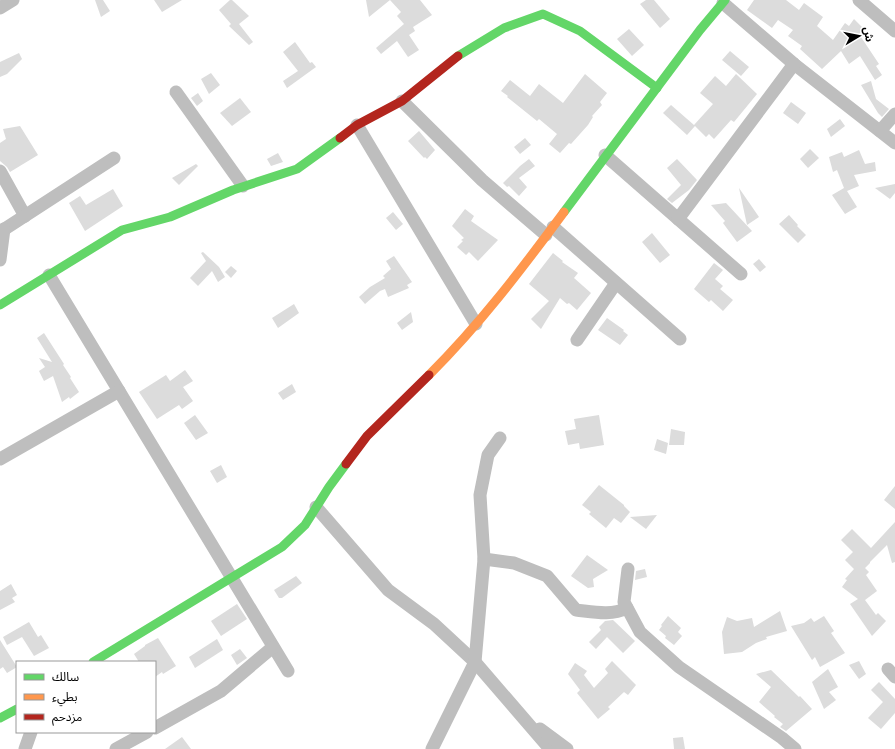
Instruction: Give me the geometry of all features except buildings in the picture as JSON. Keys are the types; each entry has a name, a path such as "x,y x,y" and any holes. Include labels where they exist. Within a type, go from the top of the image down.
{"street":[{"path":"0,8 13,0"},
{"path":"859,0 895,32"},
{"path":"95,661 282,547 305,525 367,436 458,346 516,277 605,155 700,30 724,1 794,64 895,142"},
{"path":"0,305 122,230 170,217 243,186 298,168 357,125 402,101 461,54 504,28 543,14 580,31 657,88"},
{"path":"678,219 794,64"},
{"path":"176,92 243,186"},
{"path":"402,101 482,180 616,283 680,339"},
{"path":"880,131 895,114"},
{"path":"357,125 476,324"},
{"path":"605,155 741,274"},
{"path":"0,260 2,230 114,158"},
{"path":"0,171 25,216"},
{"path":"49,275 288,671"},
{"path":"577,340 616,283"},
{"path":"0,459 119,391"},
{"path":"432,749 475,662 484,559 480,494 488,455 500,438"},
{"path":"316,508 388,590 434,624 475,662 550,749"},
{"path":"484,559 514,563 547,576 576,610 598,613 617,613 627,608"},
{"path":"628,569 624,602 640,632 678,667 782,738 795,749"},
{"path":"156,727 221,691 273,647"},
{"path":"0,718 16,710"},
{"path":"522,717 567,749"},
{"path":"26,749 31,733"},
{"path":"116,749 129,736 142,733"}],"traffic: fast":[{"path":"564,212 700,30 725,0"},
{"path":"458,56 504,28 543,14 580,31 657,88"},
{"path":"0,305 122,230 170,217 233,190 297,169 340,138"},
{"path":"95,661 282,547 305,525 329,487 346,464"},
{"path":"0,718 16,710"}],"traffic: slow":[{"path":"429,375 483,316 516,276 564,212"}],"traffic: jam":[{"path":"340,138 357,125 402,101 458,56"},
{"path":"346,464 367,436 429,375"}]}
